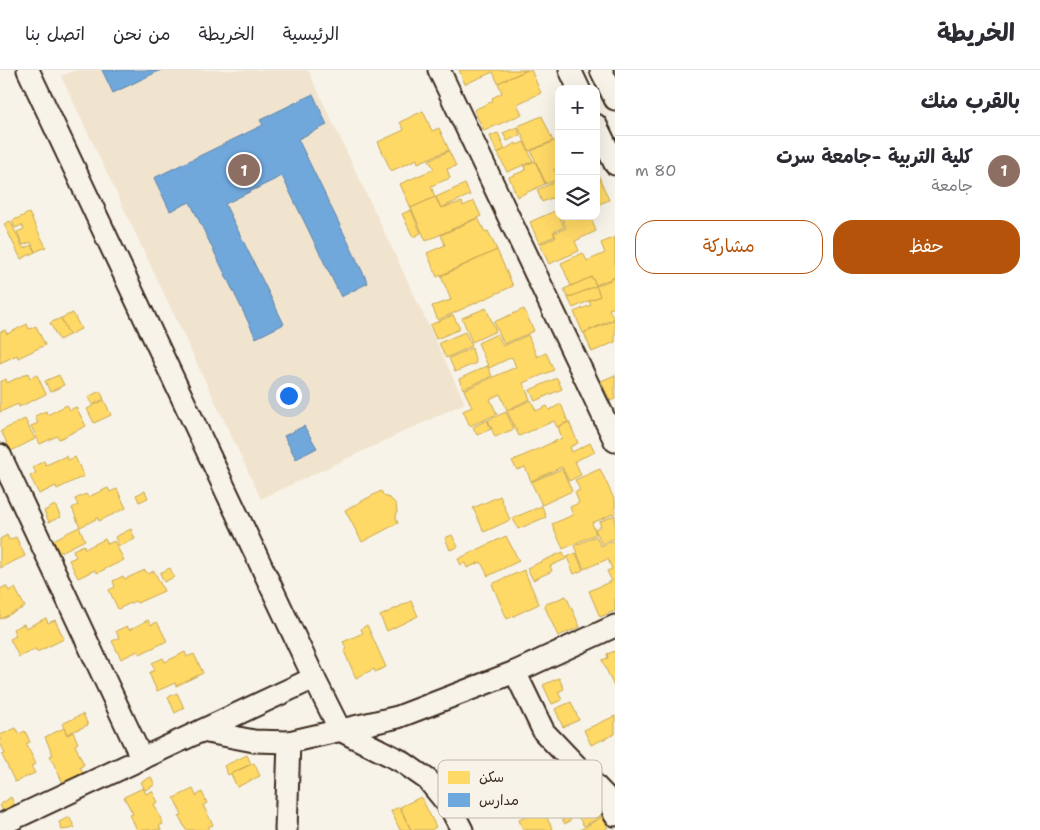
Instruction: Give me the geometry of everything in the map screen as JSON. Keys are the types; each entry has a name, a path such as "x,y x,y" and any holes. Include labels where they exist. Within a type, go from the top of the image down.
{"street":[{"path":"28,70 340,730 401,761 428,780 438,792"},
{"path":"439,70 615,441"},
{"path":"570,70 577,85"},
{"path":"601,70 615,99"},
{"path":"598,130 615,164"},
{"path":"0,455 142,759"},
{"path":"202,731 254,741 290,742 398,717 515,672 615,626"},
{"path":"515,672 544,732 571,760"},
{"path":"0,825 314,678"},
{"path":"286,830 290,742"},
{"path":"602,793 608,799 615,815"},
{"path":"456,818 462,830"}],"shaded area":[{"path":"75,70 308,70 465,403 261,499 61,76"}],"building: سكن":[{"path":"459,70 527,70 498,83 493,72 465,84"},
{"path":"531,70 541,93 517,104 522,114 484,131 474,110 493,101 492,98 502,93 498,83"},
{"path":"423,111 432,131 439,128 449,150 418,163 417,159 391,171 378,142 404,130 400,122"},
{"path":"542,116 553,141 529,151 518,126"},
{"path":"517,127 520,135 507,141 503,133"},
{"path":"498,133 505,149 497,153 490,136"},
{"path":"555,141 555,180 546,184 531,151"},
{"path":"524,142 533,161 507,172 498,153 516,143 517,145"},
{"path":"449,151 456,166 447,169 450,178 431,186 435,197 411,208 400,184 434,169 429,160"},
{"path":"535,161 545,184 517,197 509,177 526,170 524,166"},
{"path":"600,179 609,200 600,204"},
{"path":"555,182 555,197 542,202 537,190"},
{"path":"465,184 470,195 441,208 436,197"},
{"path":"435,197 441,208 462,202 463,206 474,201 481,216 426,241 411,208"},
{"path":"411,210 421,233 413,237 402,214"},
{"path":"555,211 555,220 561,220 564,227 553,232 555,236 539,243 530,222"},
{"path":"29,213 46,247 35,252 31,242 23,245 17,232 24,229 22,225 15,228 12,221"},
{"path":"478,218 485,232 488,231 497,250 437,277 427,253 445,245 441,235"},
{"path":"563,220 592,220 596,231 575,241 579,251 549,264 540,244 556,237 554,233 566,228"},
{"path":"10,221 24,249 31,245 35,252 21,259 4,224"},
{"path":"615,237 615,277 596,285 592,277 571,286 561,263 583,253 587,261 605,253 601,243"},
{"path":"497,250 513,286 438,320 432,306 451,300 441,276"},
{"path":"592,277 596,286 568,298 564,289"},
{"path":"615,278 615,307 609,309 614,319 583,333 574,312 591,305 589,301 600,296 596,286"},
{"path":"596,286 600,296 573,308 568,298"},
{"path":"486,308 496,331 472,342 462,318"},
{"path":"524,309 534,331 504,344 494,322"},
{"path":"73,313 81,329 69,335 61,318"},
{"path":"453,315 460,329 436,339 430,325"},
{"path":"61,318 69,335 59,340 50,323"},
{"path":"615,320 615,342 592,352 584,333"},
{"path":"27,324 29,329 36,326 45,345 18,358 17,355 0,363 0,332 5,330 7,334"},
{"path":"465,332 472,346 446,358 439,343"},
{"path":"497,334 503,346 528,335 537,357 546,353 554,370 523,383 530,399 507,410 500,394 490,399 497,414 470,426 463,411 472,407 464,390 516,367 512,357 489,368 478,343"},
{"path":"472,348 476,363 455,372 449,358"},
{"path":"487,366 492,376 463,389 459,379"},
{"path":"28,373 30,378 37,375 46,394 19,407 18,404 0,412 0,382 6,379 7,383"},
{"path":"59,375 64,385 50,392 45,381"},
{"path":"615,375 615,399 610,401 601,381"},
{"path":"557,378 562,389 535,401 530,390"},
{"path":"100,391 104,399 92,405 88,397"},
{"path":"104,400 111,415 94,423 87,409"},
{"path":"531,400 536,411 547,406 549,410 561,404 568,422 557,427 554,421 519,436 507,411"},
{"path":"67,405 70,410 76,407 86,426 59,439 57,436 40,444 31,426 38,423 35,416 46,411 47,415"},
{"path":"506,412 514,429 495,437 488,420"},
{"path":"25,419 35,439 11,451 1,431"},
{"path":"487,420 491,429 477,435 473,427"},
{"path":"569,422 578,443 570,447 572,452 590,443 595,452 575,461 581,475 569,481 562,467 531,481 525,467 517,470 512,461 562,438 558,427"},
{"path":"66,456 68,460 75,457 84,476 57,489 56,486 39,494 30,476 36,473 33,467 44,461 46,465"},
{"path":"562,469 572,491 542,505 531,482"},
{"path":"600,469 615,501 615,513 592,523 596,534 563,549 552,524 573,515 570,507 579,503 575,492 580,490 575,480"},
{"path":"108,488 110,492 117,489 126,508 99,521 98,518 80,527 72,508 78,505 75,499 86,494 88,497"},
{"path":"145,491 148,498 139,502 136,495"},
{"path":"381,491 384,496 390,498 396,504 398,523 362,542 345,510"},
{"path":"500,496 510,520 484,532 473,508"},
{"path":"55,505 61,517 49,522 44,511"},
{"path":"542,506 546,517 518,529 513,518"},
{"path":"615,515 615,538 602,544 595,529 601,526 599,522"},
{"path":"79,527 85,540 59,553 53,540"},
{"path":"131,529 135,539 119,546 115,537"},
{"path":"7,535 9,540 16,537 25,556 0,568 0,539"},
{"path":"452,535 458,547 450,550 445,538"},
{"path":"506,536 519,561 488,576 481,562 467,568 465,563 461,565 458,559"},
{"path":"596,536 601,546 613,541 615,542 615,611 600,617 589,591 612,581 607,571 612,569 608,559 584,569 574,546"},
{"path":"105,539 108,544 114,541 124,560 97,573 95,570 78,578 69,560 76,557 73,550 84,545 85,549"},
{"path":"563,552 566,559 550,566 552,571 533,580 527,568"},
{"path":"576,553 583,570 574,574 567,557"},
{"path":"170,568 174,577 164,582 160,573"},
{"path":"145,570 148,574 154,571 164,591 118,609 109,590 115,587 113,581 123,576 125,579"},
{"path":"524,570 539,604 507,619 492,584"},
{"path":"6,586 9,591 15,588 25,607 0,619 0,589"},
{"path":"566,596 580,627 558,636 544,605"},
{"path":"411,601 418,616 387,631 380,616"},
{"path":"46,618 48,623 55,620 64,639 37,652 36,649 19,657 10,639 16,636 13,629 24,624 26,628"},
{"path":"148,620 151,625 157,622 167,641 140,654 138,651 121,659 112,641 119,638 116,631 127,626 129,630"},
{"path":"367,625 386,667 375,672 374,669 356,678 344,651 347,649 343,642 363,633 361,629"},
{"path":"615,651 615,689 602,660 608,658 607,654"},
{"path":"185,652 187,657 194,654 203,673 176,686 175,683 157,691 149,673 155,670 152,663 163,658 165,662"},
{"path":"559,678 564,689 558,692 562,700 552,704 543,685"},
{"path":"177,693 184,708 175,713 168,697"},
{"path":"571,702 579,720 563,727 555,709"},
{"path":"83,714 88,725 67,734 62,724"},
{"path":"615,716 615,734 591,745 584,730"},
{"path":"16,728 19,734 25,731 30,742 26,744 36,764 31,766 35,773 15,782 2,755 5,754 0,742 0,735"},
{"path":"64,728 67,735 73,732 78,743 75,745 84,765 80,767 83,773 63,783 50,756 53,755 45,737"},
{"path":"247,755 251,764 228,775 224,766"},
{"path":"254,763 260,776 237,787 231,774"},
{"path":"151,777 155,785 145,790 141,782"},
{"path":"143,788 146,794 152,791 158,802 154,804 163,824 159,826 161,830 137,830 130,815 133,814 124,797"},
{"path":"193,789 196,796 202,792 207,803 203,805 213,825 208,827 210,830 186,830 179,816 182,815 174,798"},
{"path":"11,797 16,808 4,814 0,805"},
{"path":"421,797 436,827 431,830 411,830 400,807"},
{"path":"399,807 411,830 400,830 391,811"},
{"path":"69,817 75,828 62,830 59,822"},
{"path":"602,817 608,827 604,830 580,830"},
{"path":"524,818 547,818 553,830 523,830 519,820"},
{"path":"562,818 570,818 571,820 565,824"},
{"path":"579,818 598,818 584,826"}],"building: مدارس":[{"path":"102,70 161,70 113,93"},
{"path":"313,94 327,125 298,139 368,283 341,297 282,176 225,204 284,324 256,338 190,202 170,211 154,178 263,125 260,120"},
{"path":"304,426 317,448 296,459 284,436"}],"place":[{"name":"كلية التربية -جامعة سرت","path":"244,170"}]}
